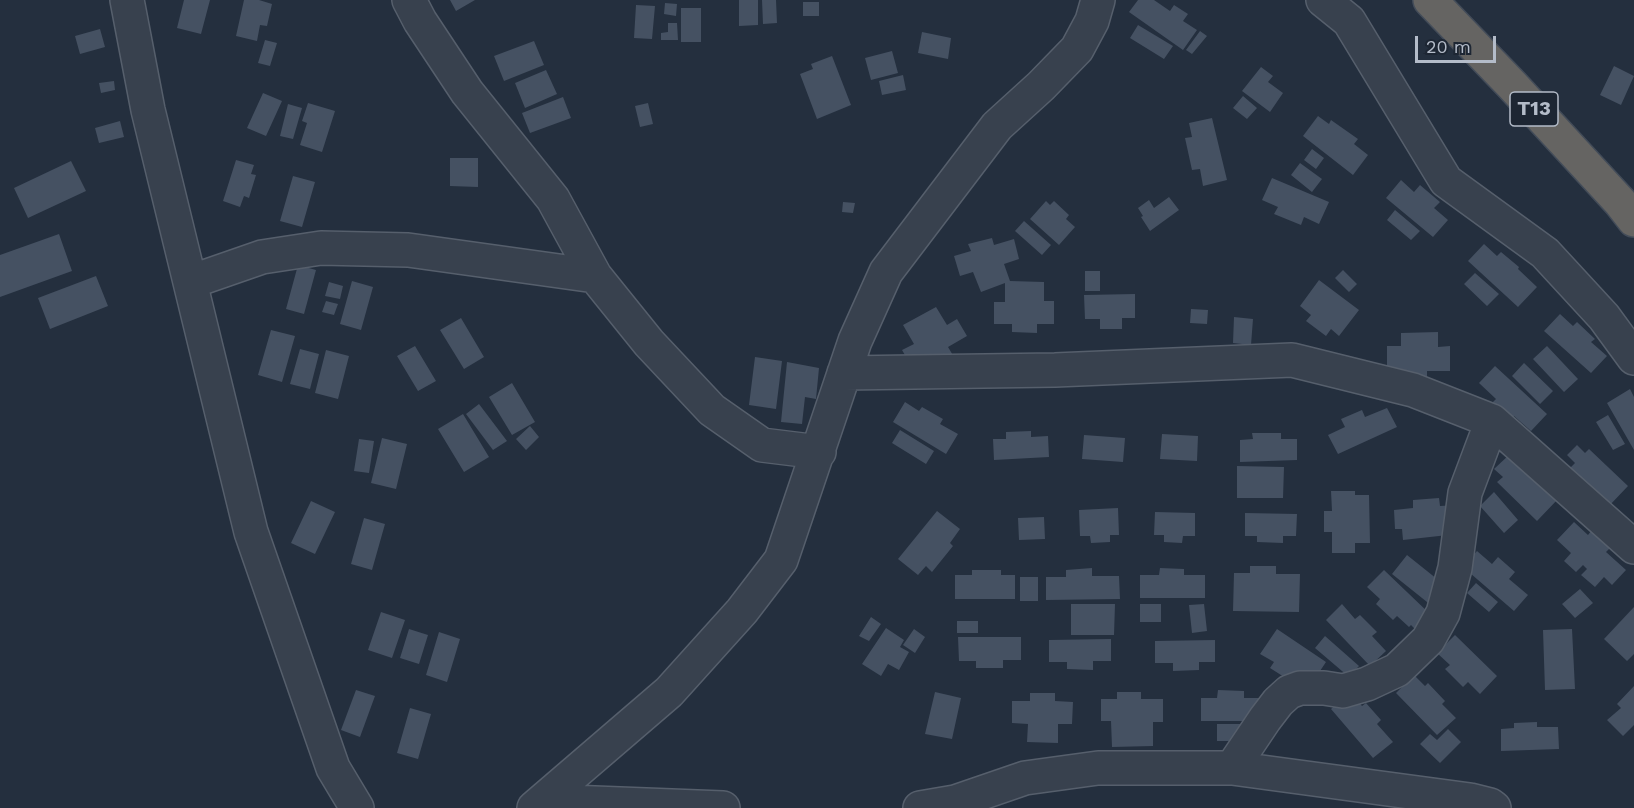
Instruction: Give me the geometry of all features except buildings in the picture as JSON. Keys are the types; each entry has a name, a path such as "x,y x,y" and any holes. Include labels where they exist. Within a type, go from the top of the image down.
{"highway":[{"name":"T13","path":"1430,0 1550,126 1634,220"}],"street":[{"path":"127,0 148,110 251,532 333,768 357,808"},
{"path":"409,0 420,21 467,92 553,199 595,276 649,342 712,410 762,445 819,452"},
{"path":"538,804 669,692 742,611 780,560 819,452 855,341 886,272 997,126 1077,49 1092,21 1098,0"},
{"path":"1323,0 1349,21 1446,181 1545,253 1604,317 1634,358"},
{"path":"190,282 262,257 321,248 408,250 595,276"},
{"path":"844,373 1055,370 1292,360 1413,390 1492,421 1634,547"},
{"path":"1232,768 1265,719 1289,692 1300,688 1343,691 1367,684 1397,670 1428,640 1443,612 1455,568 1465,493 1492,421"},
{"path":"920,808 955,802 1025,778 1098,768 1232,768 1470,800 1494,808"},
{"path":"538,804 723,808"}]}
